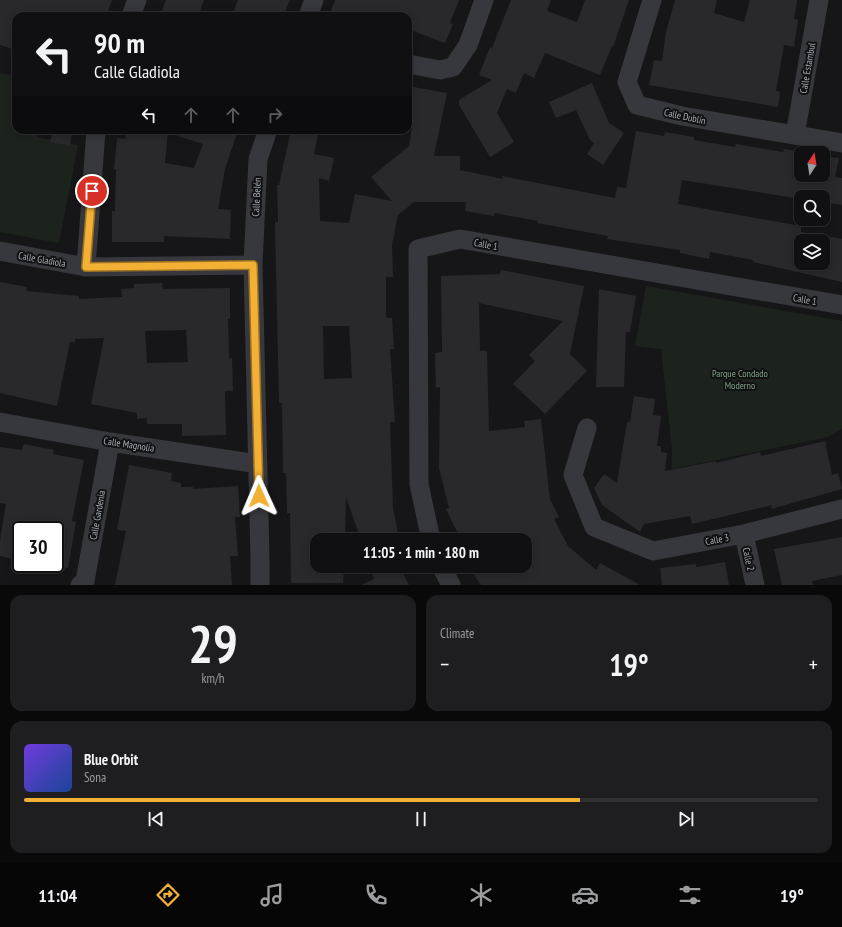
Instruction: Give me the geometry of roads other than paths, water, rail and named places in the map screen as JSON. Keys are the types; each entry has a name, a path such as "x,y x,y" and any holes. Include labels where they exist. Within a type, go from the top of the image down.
{"street":[{"path":"132,12 137,0"},
{"path":"310,12 314,0"},
{"path":"412,65 440,70 453,67 468,45 484,0"},
{"name":"Calle Dublín","path":"652,0 626,82 637,105 682,116 842,143"},
{"name":"Calle Estambul","path":"795,135 819,0"},
{"path":"86,267 96,134"},
{"name":"Calle Belén","path":"260,585 253,265 258,159 267,134"},
{"name":"Calle 1","path":"430,533 419,484 418,249 460,239 842,306"},
{"name":"Calle Gladiola","path":"0,251 86,267 253,265"},
{"name":"Calle Magnolia","path":"0,422 110,442 258,464"},
{"name":"Calle 3","path":"587,428 573,475 594,527 653,552 744,534 842,509"},
{"name":"Calle Gardenia","path":"80,585 85,581 110,442"},
{"name":"Calle 2","path":"744,534 755,585"},
{"path":"445,573 451,585"}],"park label":[{"name":"Parque Condado Moderno","path":"740,378"}]}
